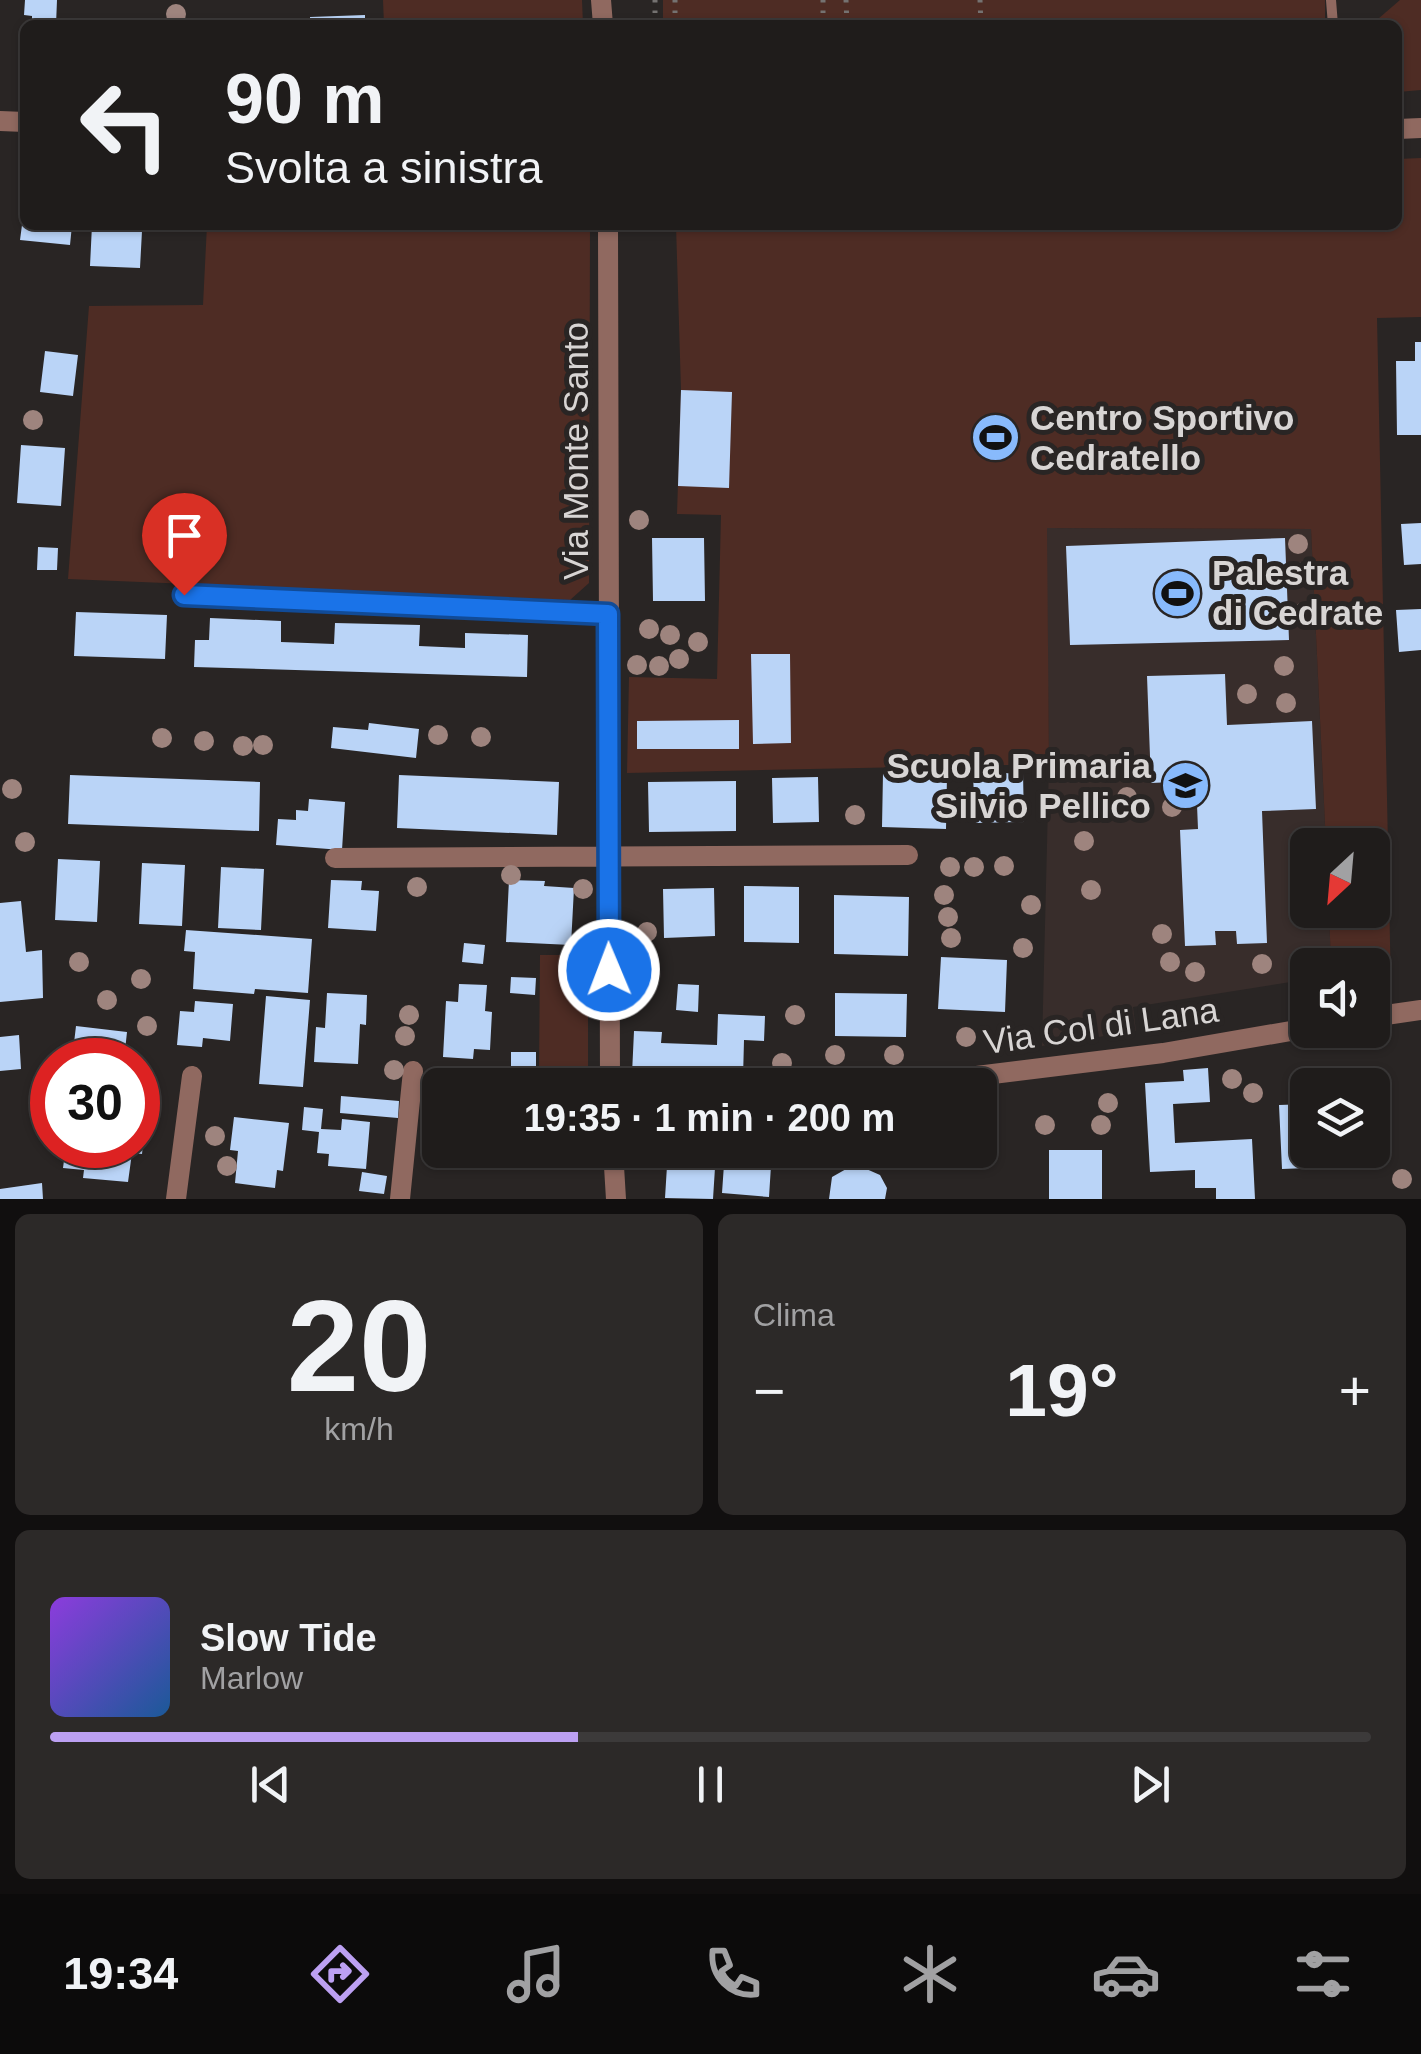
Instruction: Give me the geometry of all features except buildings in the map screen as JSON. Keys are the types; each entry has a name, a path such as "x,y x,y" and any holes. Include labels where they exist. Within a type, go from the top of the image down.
{"street":[{"name":"Via Monte Santo","path":"608,230 610,1068"},
{"path":"334,858 908,855"},
{"path":"1390,1014 1421,1010"},
{"name":"Via Col di Lana","path":"997,1074 1163,1053 1290,1031"},
{"path":"400,1199 414,1071"},
{"path":"176,1199 192,1076"},
{"path":"614,1168 616,1199"}],"lane":[{"path":"184,595 608,614"}],"shaded area":[{"path":"383,0 582,0 583,20 384,20"},
{"path":"663,0 1325,0 1325,20 663,20"},
{"path":"1400,0 1421,0 1421,90 1402,92 1402,20 1377,20"},
{"name":"Centro Sportivo Cedratello","path":"1421,158 1421,317 1377,318 1388,828 1325,828 1311,529 1047,528 1049,764 627,773 629,677 717,679 721,515 677,514 681,390 676,230 1402,230 1402,159"},
{"path":"207,230 590,230 589,583 570,600 68,579 89,306 203,305"},
{"name":"Scuola Primaria Silvio Pellico","path":"1046,528 1311,529 1325,828 1290,828 1290,928 1330,928 1330,948 1290,948 1290,982 1133,1007 1136,1031 1042,1046 1049,764"},
{"name":"Centro Sportivo Cedratello","path":"1330,928 1390,928 1391,990 1390,948 1330,948"},
{"path":"540,955 588,955 588,1068 539,1068"}],"place":[{"name":"Centro Sportivo Cedratello","path":"995,438"},
{"name":"Palestra di Cedrate","path":"1177,593"},
{"name":"Scuola Primaria Silvio Pellico","path":"1186,786"}],"route":[{"path":"184,595 608,614 609,970"}]}
